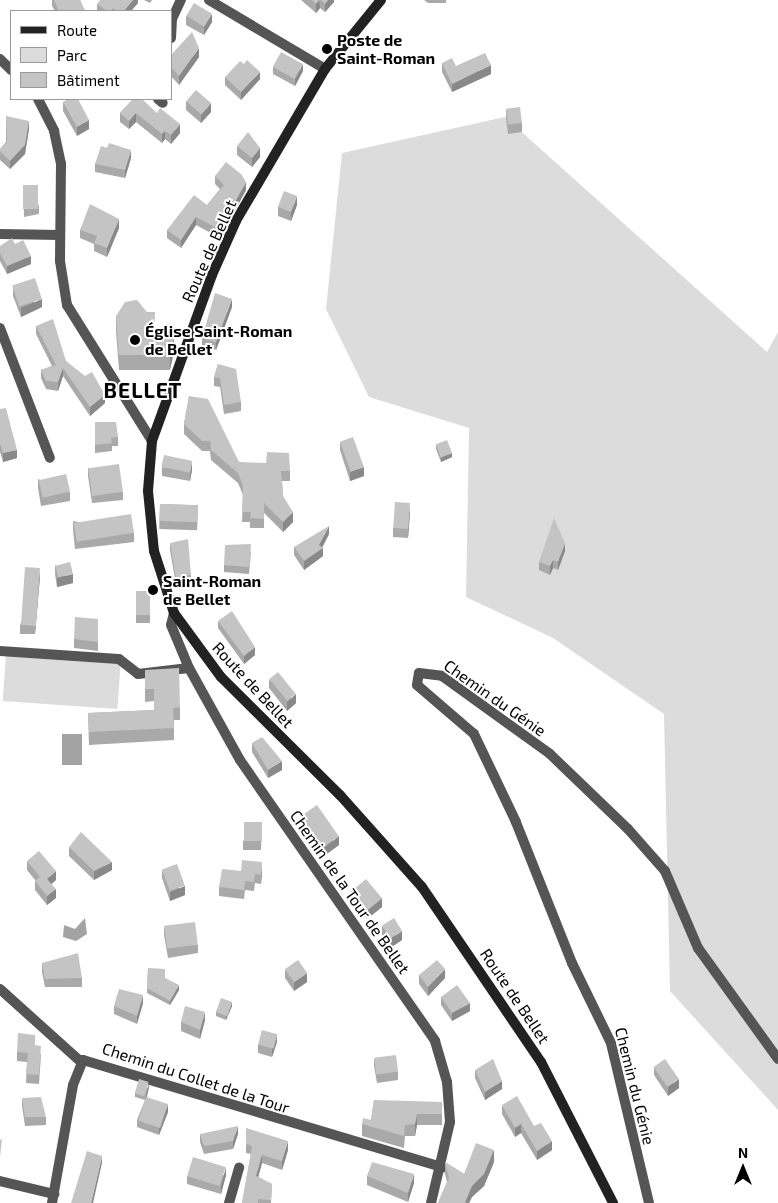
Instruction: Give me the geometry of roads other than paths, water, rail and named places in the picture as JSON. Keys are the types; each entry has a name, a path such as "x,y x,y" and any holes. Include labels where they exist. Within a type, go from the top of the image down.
{"main road":[{"name":"Route de Bellet","path":"381,0 325,69 236,221 212,275 152,441 148,490 151,531 174,612 222,677 340,795 422,886 541,1062 613,1203"}],"street":[{"path":"172,19 181,0"},
{"path":"209,0 325,69"},
{"path":"0,59 10,69"},
{"path":"38,100 58,148 60,235 67,305 152,441"},
{"path":"0,234 60,235"},
{"path":"0,328 50,458"},
{"name":"Chemin de la Tour de Bellet","path":"174,612 171,626 189,668 240,760 429,1028 442,1060 449,1096 449,1137 431,1203"},
{"path":"0,650 119,659 138,674 189,668"},
{"name":"Chemin du Génie","path":"649,1203 606,1030 572,962 516,822 474,734 417,685 419,673 442,676 550,754 628,829 665,871 698,948 778,1059"},
{"path":"0,989 80,1061"},
{"name":"Chemin du Collet de la Tour","path":"53,1198 80,1061 100,1062 280,1121 442,1167"},
{"path":"229,1203 239,1167"},
{"path":"0,1181 53,1198"}],"place":[{"name":"Poste de Saint-Roman","path":"327,49"},
{"name":"Église Saint-Roman de Bellet","path":"135,340"},
{"name":"Saint-Roman de Bellet","path":"153,590"}],"district":[{"name":"BELLET","path":"143,390"}]}
